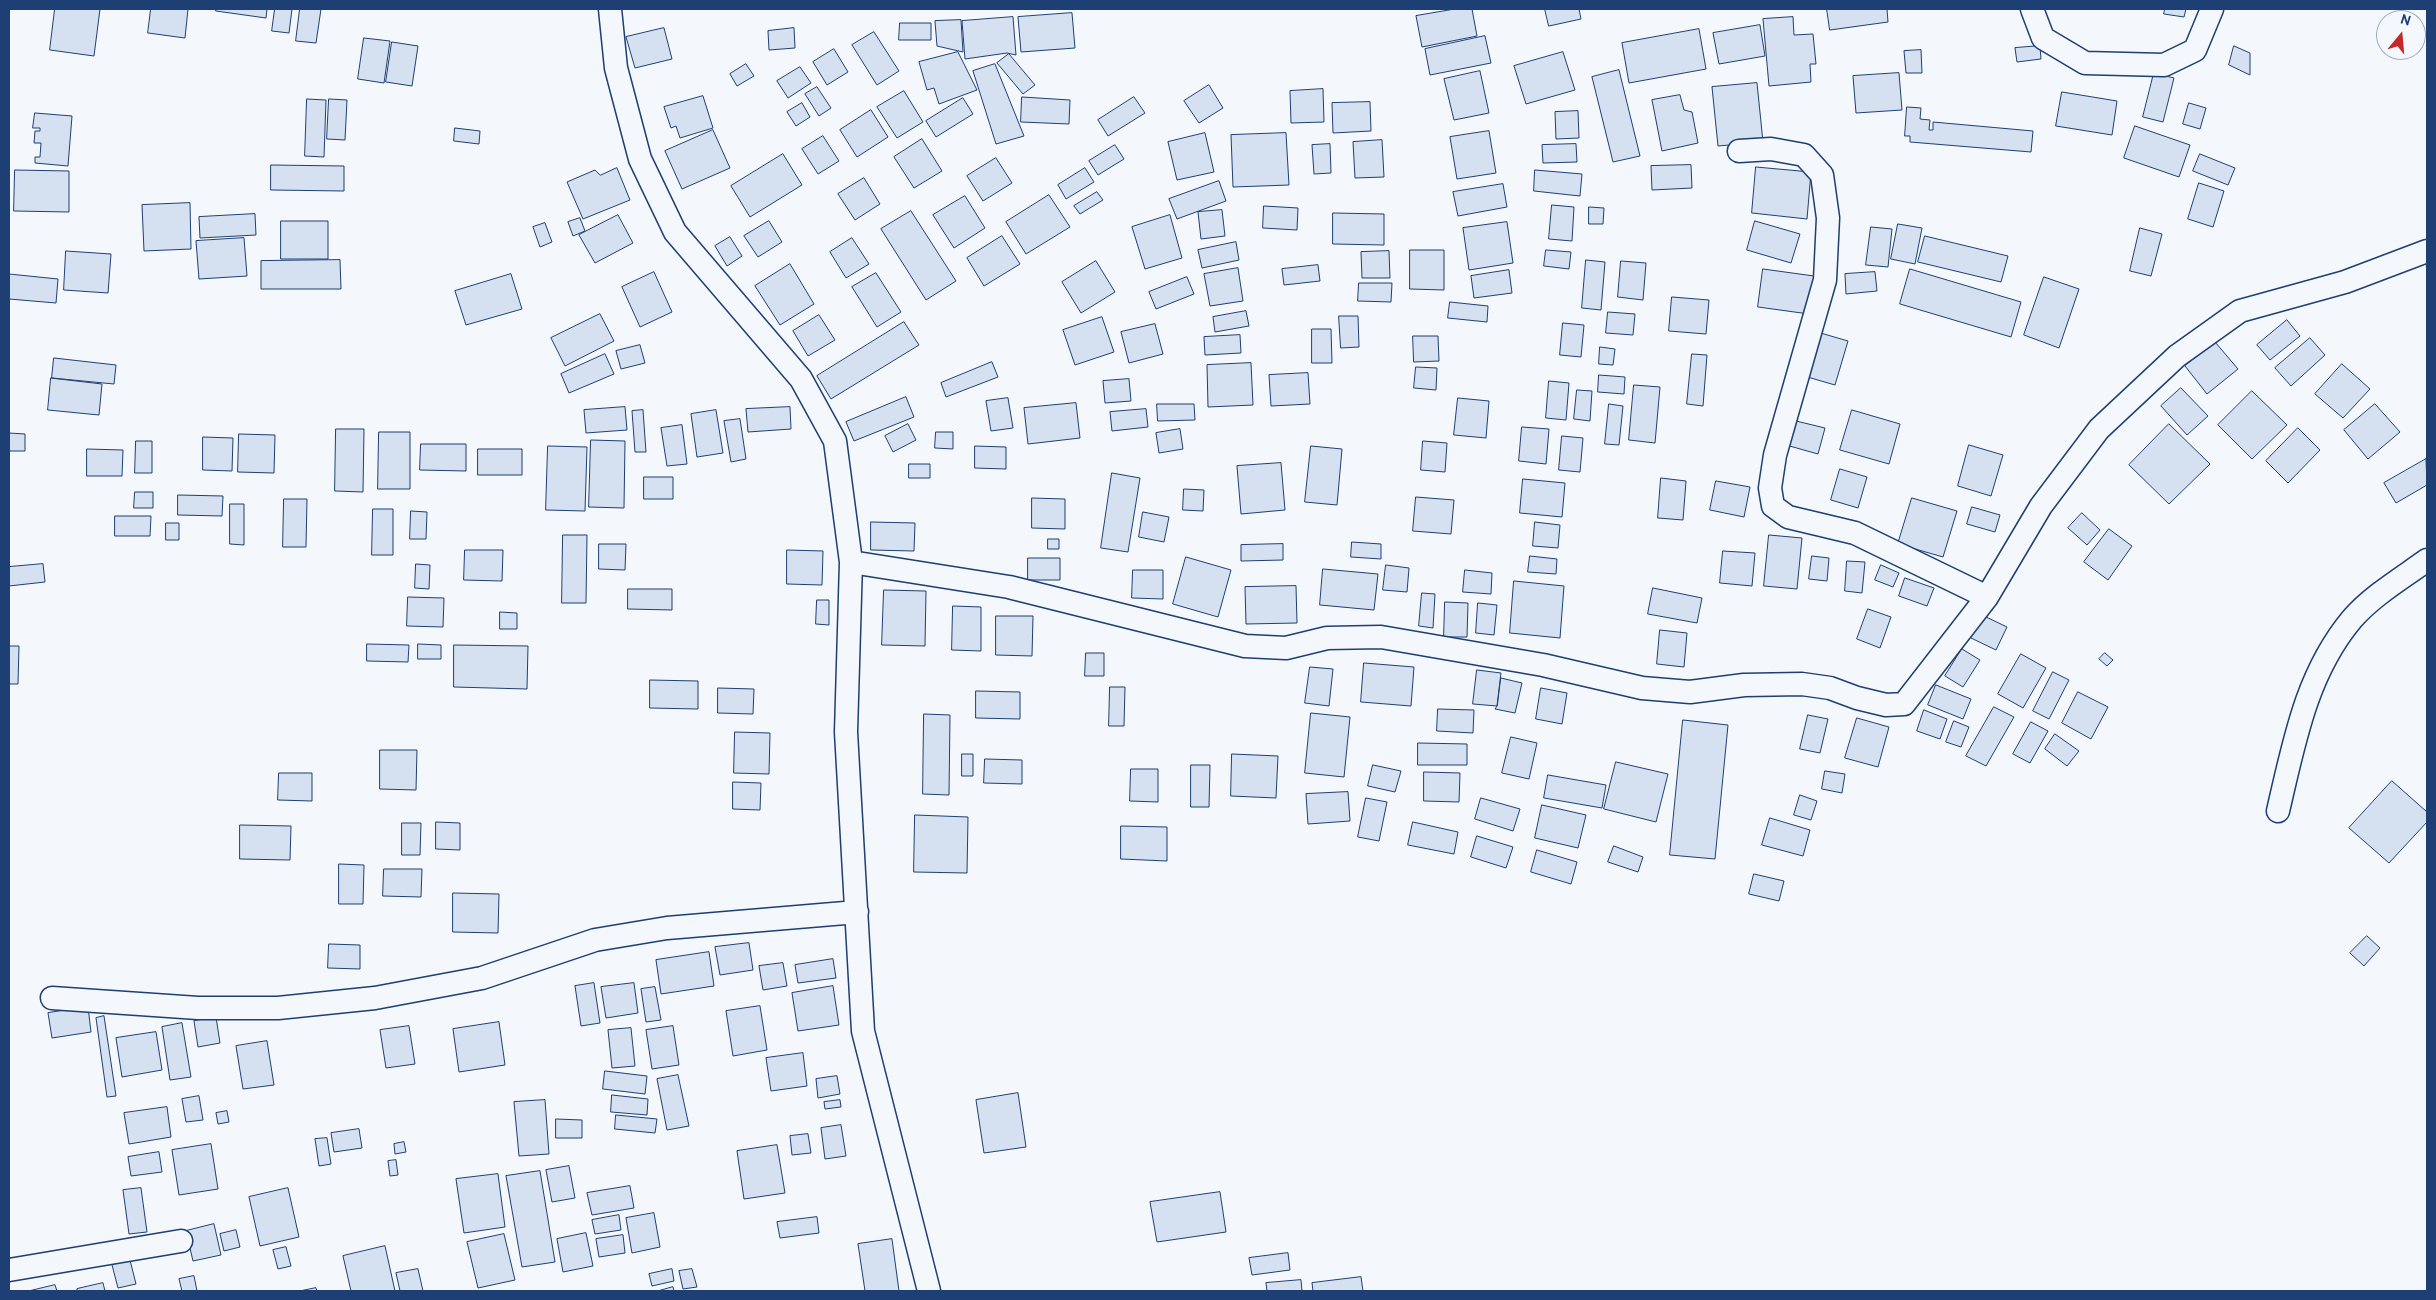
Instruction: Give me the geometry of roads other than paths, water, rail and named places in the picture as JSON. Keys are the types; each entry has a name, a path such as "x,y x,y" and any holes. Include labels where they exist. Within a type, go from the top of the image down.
{"street":[{"path":"610,9 616,68 640,159 676,232 800,379 835,441 851,562 846,732 863,1031 929,1291"},
{"path":"2032,9 2043,38 2085,63 2164,65 2195,50 2212,9"},
{"path":"1739,151 1771,149 1804,155 1822,175 1828,218 1825,280 1775,455 1770,488 1773,506 1788,517 1855,533 1987,597"},
{"path":"851,562 1009,587 1245,646 1286,648 1327,638 1381,637 1543,665 1642,688 1690,692 1744,685 1802,684 1830,688 1856,698 1886,705 1904,704 1987,597 2040,506 2099,429 2177,356 2240,311 2345,282 2427,251"},
{"path":"2278,810 2301,714 2324,661 2353,619 2390,586 2427,560"},
{"path":"52,998 198,1008 278,1008 375,998 482,978 604,938 667,928 857,912"},
{"path":"9,1270 181,1241"}]}
